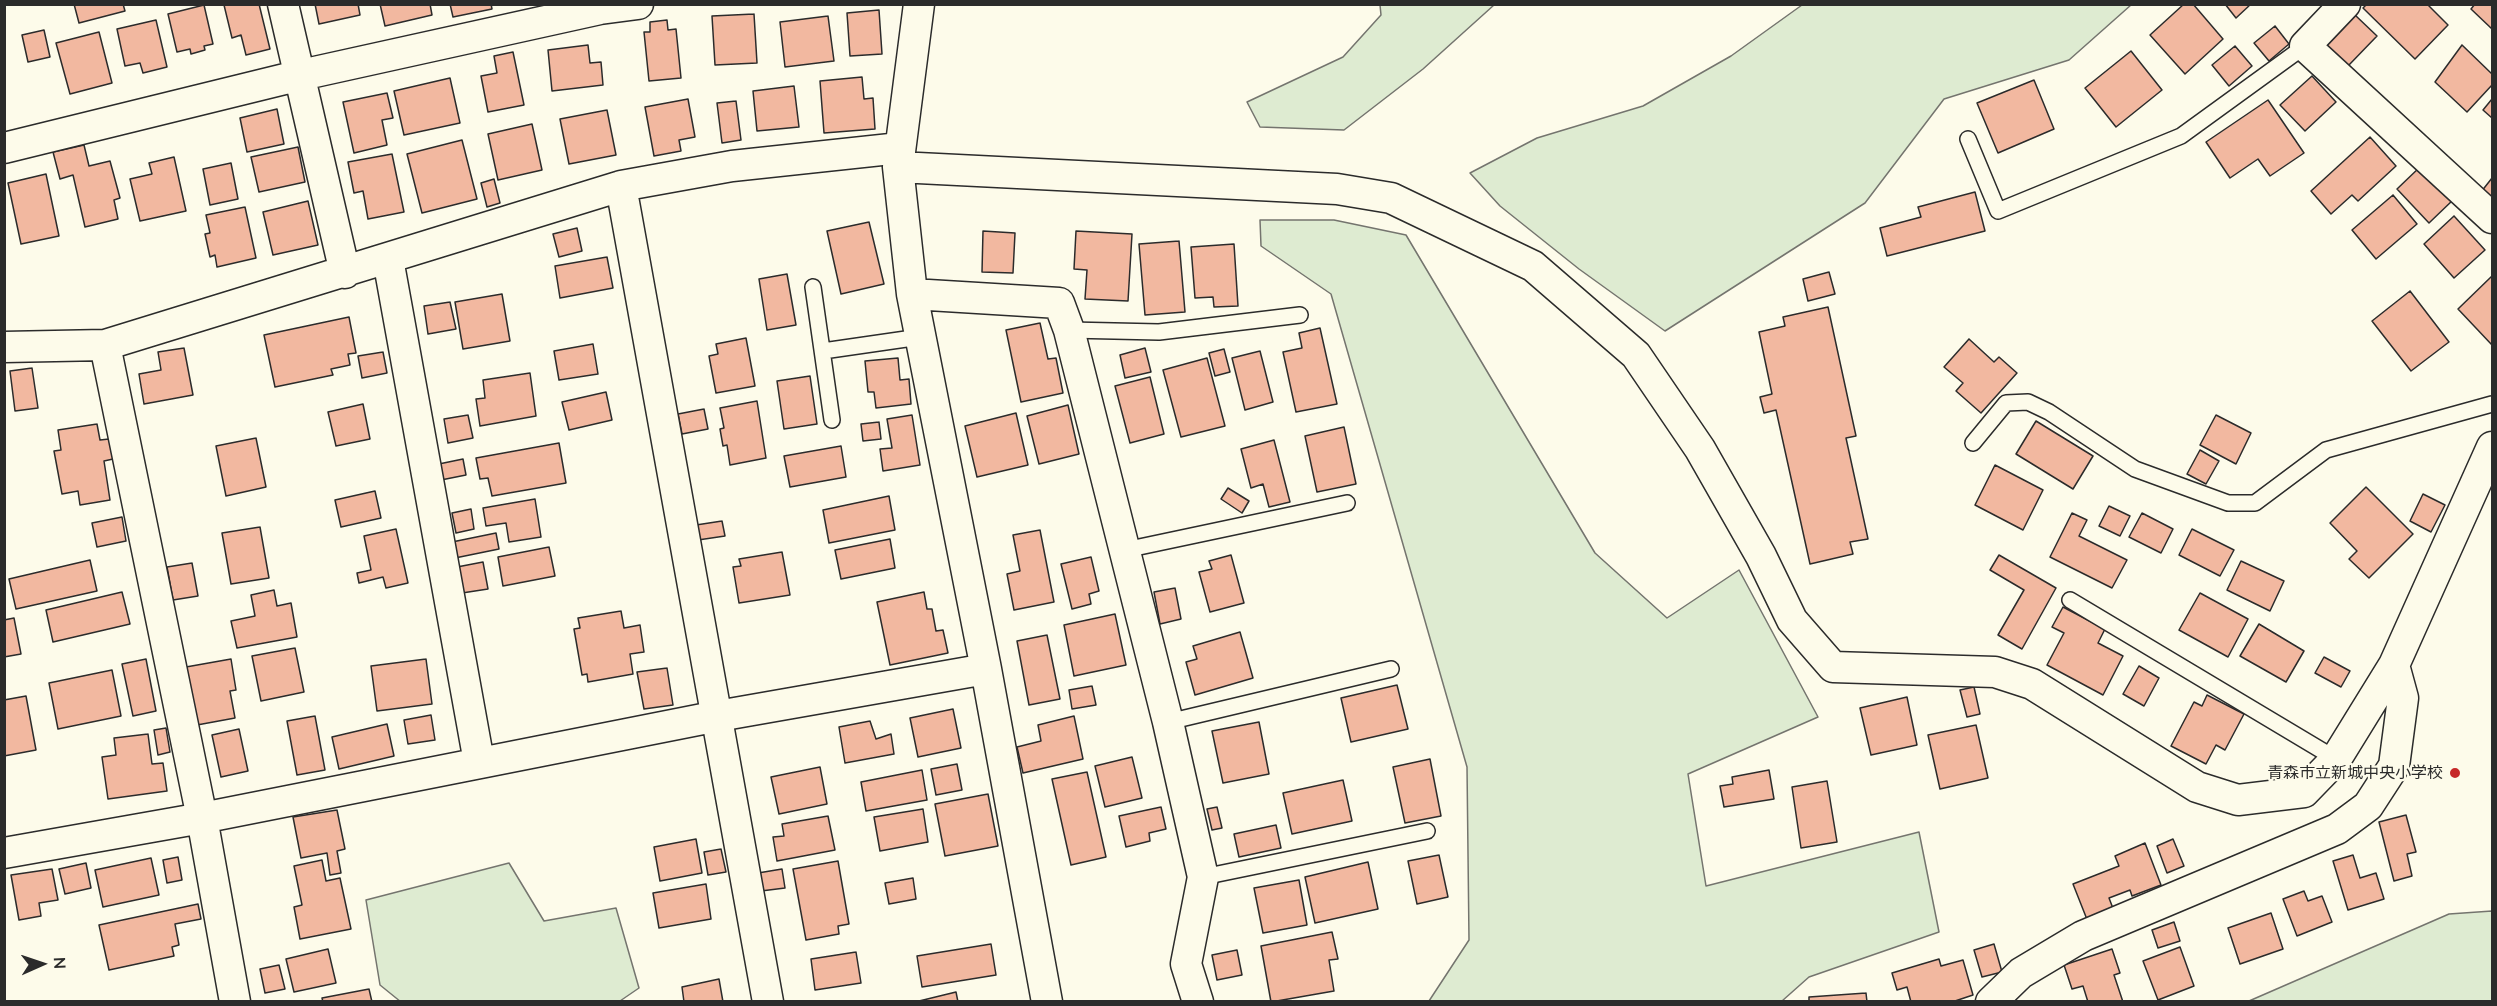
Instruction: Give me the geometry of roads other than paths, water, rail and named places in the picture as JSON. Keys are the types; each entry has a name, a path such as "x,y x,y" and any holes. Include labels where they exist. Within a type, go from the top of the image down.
{"street":[{"path":"283,4 345,273"},
{"path":"4,147 301,75 600,9 638,4"},
{"path":"919,4 899,157 912,294 986,669 1047,1002"},
{"path":"2345,4 2305,46 2493,218"},
{"path":"4,347 105,345 345,273 621,186 732,166 899,157 1337,189 1391,198 1533,266 1636,355 1700,449 1761,556 1792,620 1833,667 1995,672 2032,684 2197,787 2238,800 2304,792 2336,759 2394,665 2493,447"},
{"path":"621,186 768,1002"},
{"path":"388,259 479,762"},
{"path":"912,294 1059,303 1069,330 1125,550 1168,722 1203,877 1186,964 1198,1002"},
{"path":"105,345 202,818 235,1002"},
{"path":"1991,1002 2021,973 2083,936 2337,829 2368,806 2394,766 2403,698 2394,665"},
{"path":"4,853 202,818 718,716 986,669"}],"lane":[{"path":"1968,139 1998,211 2181,135 2305,46"},
{"path":"813,287 832,420"},
{"path":"1069,330 1159,333 1300,315"},
{"path":"823,351 920,337"},
{"path":"1973,443 2006,403 2028,402 2049,412 2135,469 2228,503 2255,503 2326,450 2493,404"},
{"path":"1125,550 1347,503"},
{"path":"2070,600 2336,759"},
{"path":"1168,722 1391,669"},
{"path":"1203,877 1427,831"}],"place":[{"name":"青森市立新城中央小学校","path":"2455,773"}]}
